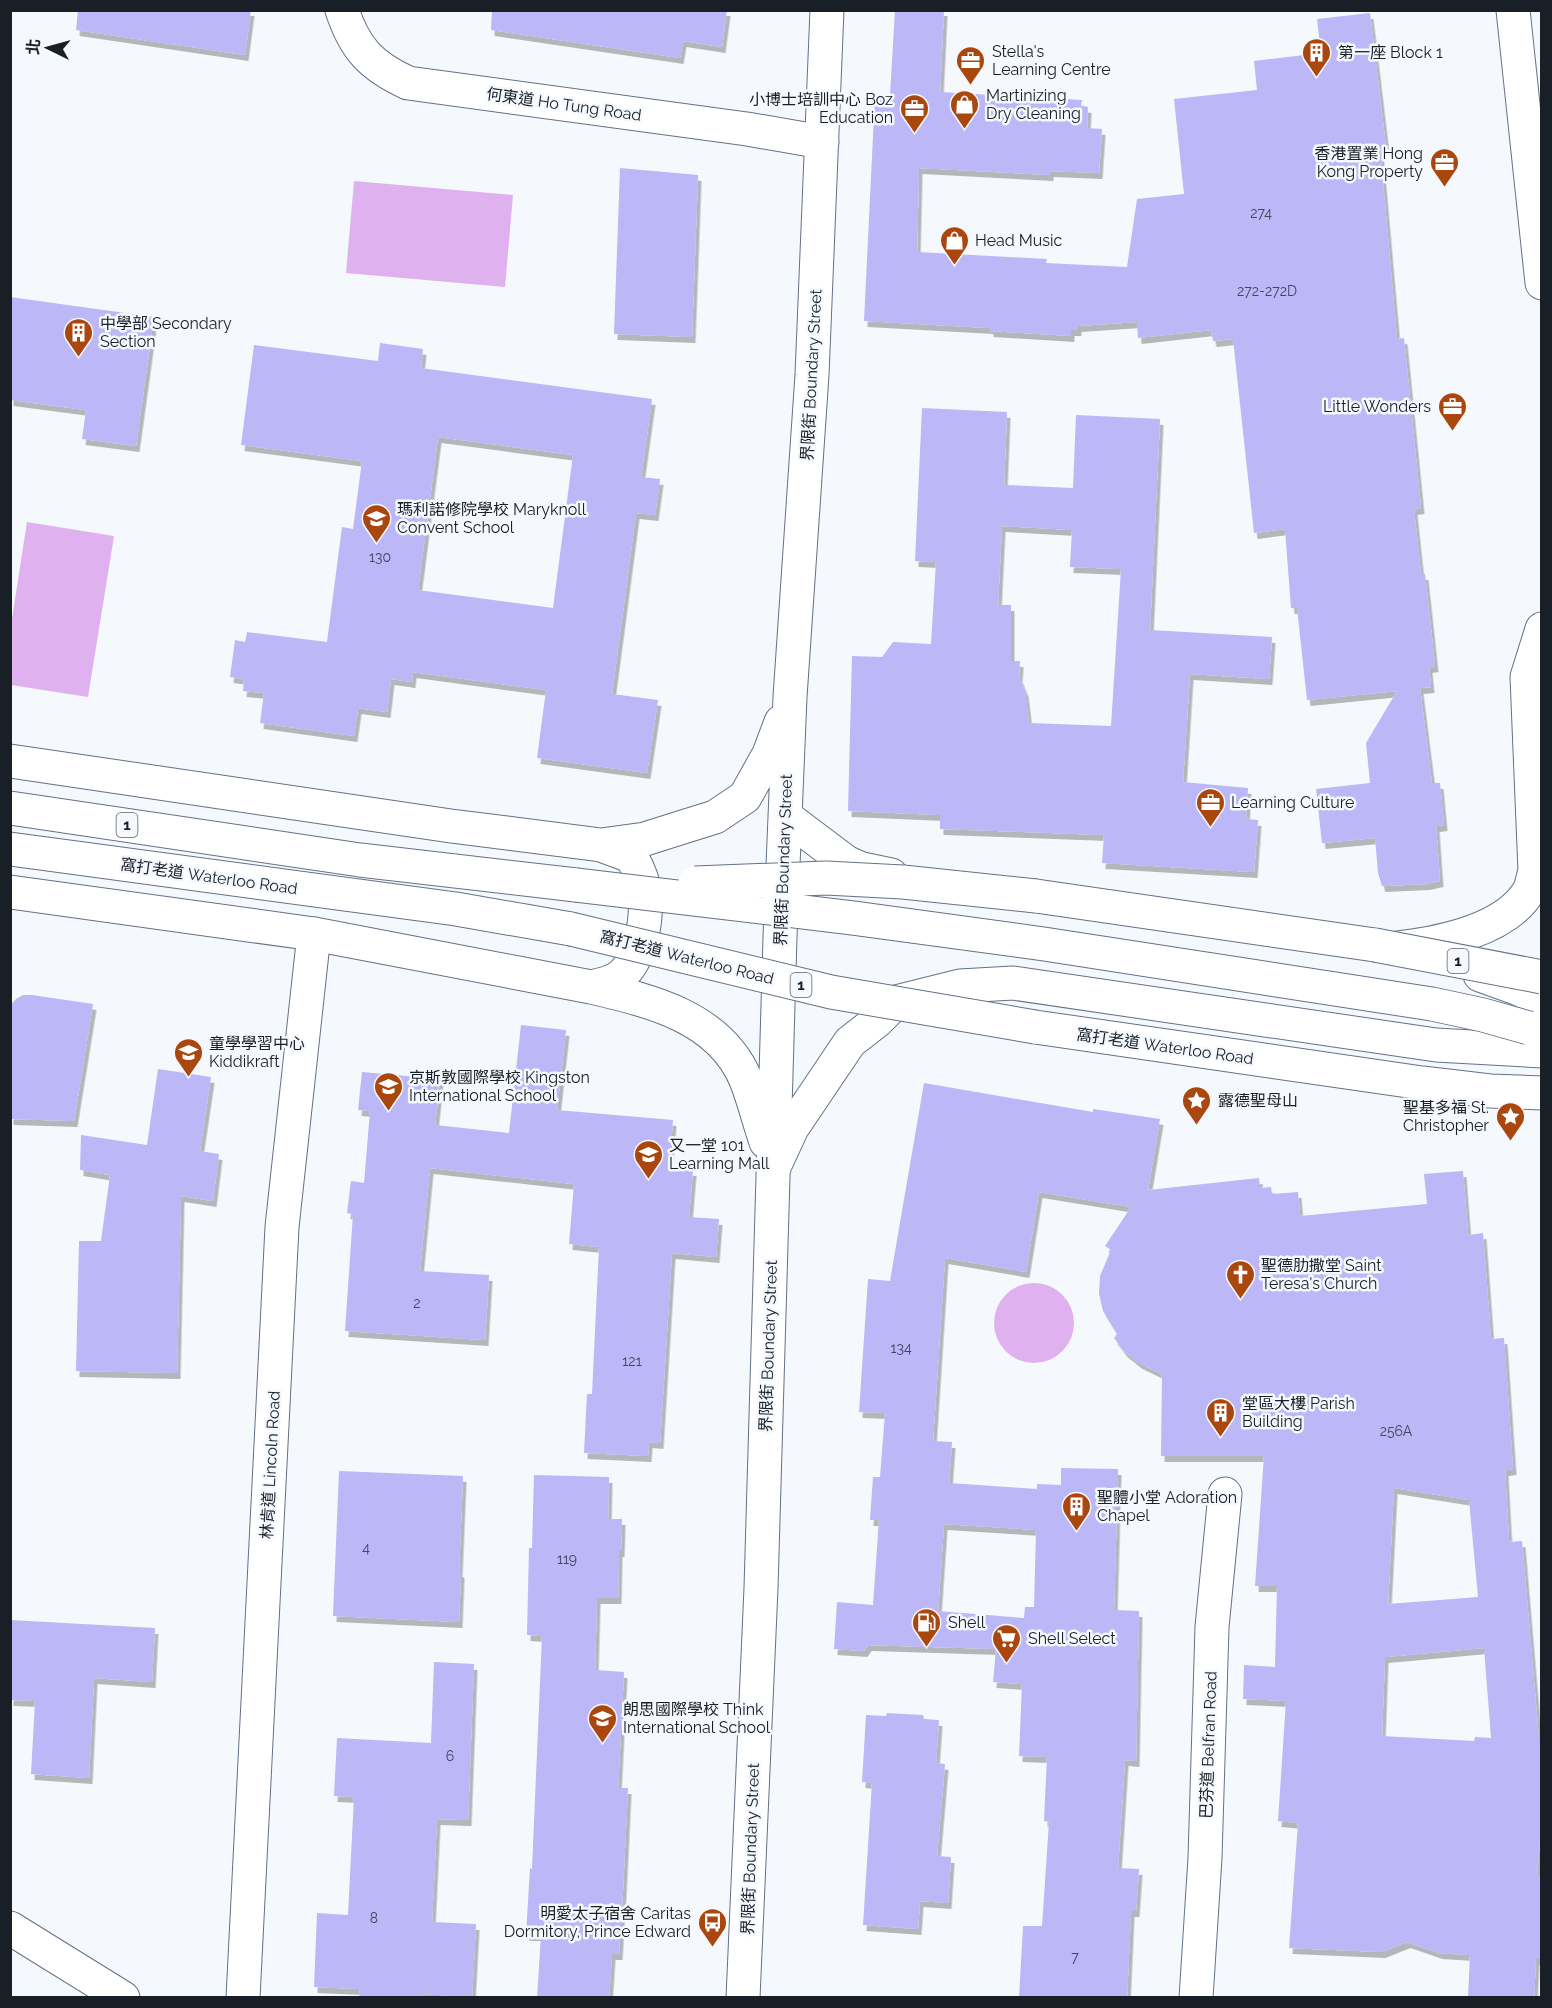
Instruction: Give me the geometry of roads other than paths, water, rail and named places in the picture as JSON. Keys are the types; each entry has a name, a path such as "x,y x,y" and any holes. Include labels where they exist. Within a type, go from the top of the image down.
{"main road":[{"name":"何東道 Ho Tung Road","path":"342,10 350,32 364,54 384,72 408,83 822,141"},
{"name":"界限街 Boundary Street","path":"743,1998 761,1588 790,697 812,375 827,10"},
{"path":"1514,10 1542,283"},
{"path":"1359,952 1448,941 1509,913 1530,888 1535,872 1527,677 1542,629"},
{"path":"601,845 645,839 696,823 715,816 745,797 769,754 790,697"},
{"path":"10,761 451,826 601,845 631,856 640,873 645,895 644,916 636,953 627,969 618,978 591,987"},
{"name":"1","path":"10,808 360,860 576,885 826,878 913,883 1036,896 1364,944 1542,977"},
{"path":"785,816 846,862 881,874 1442,965 1519,989 1538,1029"},
{"name":"窩打老道 Waterloo Road","path":"10,849 456,909 527,921 656,949 831,992 1035,1027 1422,1083 1490,1091 1542,1093"},
{"path":"576,885 853,918 1044,944 1432,1004 1538,1029"},
{"path":"10,892 314,934 591,987 637,997 670,1008 703,1026 728,1050 746,1079 774,1167"},
{"name":"林肯道 Lincoln Road","path":"243,1998 282,1227 314,934"},
{"path":"774,1167 792,1128 850,1042 896,1002 960,986 1013,982 1436,1045 1538,1029"},
{"name":"窩打老道 Waterloo Road","path":"1071,1044 1457,1100 1542,1107"},
{"name":"巴芬道 Belfran Road","path":"1196,1998 1205,1858 1212,1627 1225,1494"},
{"path":"10,1928 123,1998"}],"place":[{"name":"第一座 Block 1","path":"1317,78"},
{"name":"Stella's Learning Centre","path":"971,86"},
{"name":"Martinizing Dry Cleaning","path":"965,130"},
{"name":"小博士培訓中心 Boz Education","path":"914,134"},
{"name":"香港置業 Hong Kong Property","path":"1444,188"},
{"name":"Head Music","path":"954,266"},
{"name":"中學部 Secondary Section","path":"79,358"},
{"name":"Little Wonders","path":"1452,432"},
{"name":"瑪利諾修院學校 Maryknoll Convent School","path":"376,544"},
{"name":"Learning Culture","path":"1210,828"},
{"name":"童學學習中心 Kiddikraft","path":"188,1078"},
{"name":"京斯敦國際學校 Kingston International School","path":"388,1112"},
{"name":"露德聖母山","path":"1197,1126"},
{"name":"聖基多福 St. Christopher","path":"1510,1142"},
{"name":"又一堂 101 Learning Mall","path":"648,1180"},
{"name":"聖德肋撒堂 Saint Teresa's Church","path":"1240,1300"},
{"name":"堂區大樓 Parish Building","path":"1221,1438"},
{"name":"聖體小堂 Adoration Chapel","path":"1076,1532"},
{"name":"Shell","path":"927,1648"},
{"name":"Shell Select","path":"1007,1664"},
{"name":"朗思國際學校 Think International School","path":"602,1744"},
{"name":"明愛太子宿舍 Caritas Dormitory, Prince Edward","path":"712,1948"}]}
